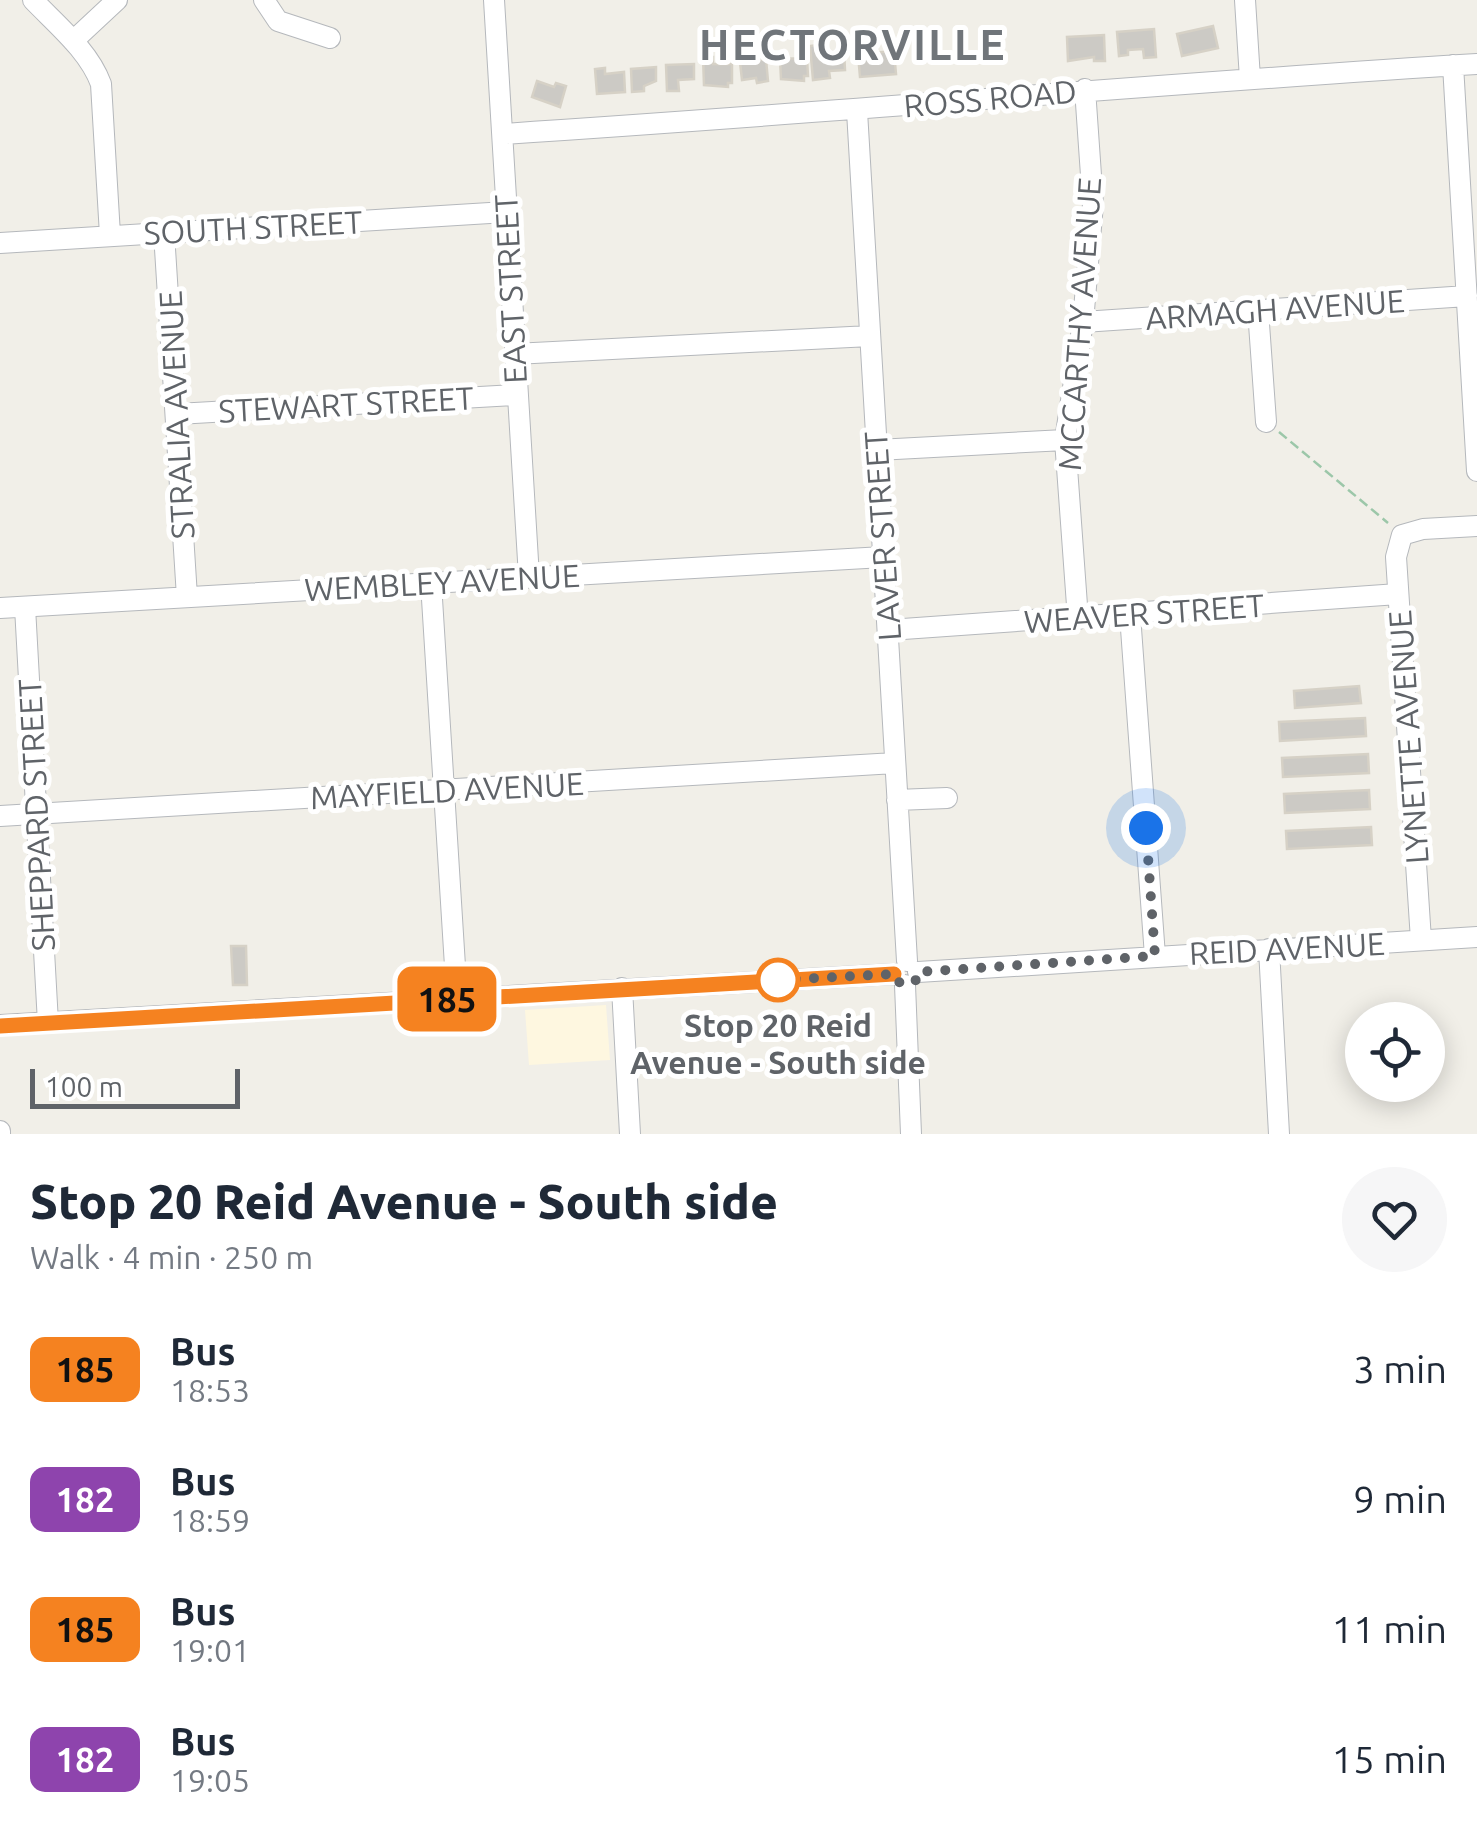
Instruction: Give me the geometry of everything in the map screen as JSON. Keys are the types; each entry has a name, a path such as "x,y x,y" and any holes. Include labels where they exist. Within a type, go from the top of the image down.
{"street":[{"path":"33,0 73,41 96,70 101,84 110,236"},
{"path":"73,41 117,0"},
{"path":"264,0 278,20 330,38"},
{"name":"EAST STREET","path":"494,0 530,577"},
{"path":"1245,0 1250,79"},
{"name":"ROSS ROAD","path":"502,134 856,111 1085,89 1477,64"},
{"path":"1453,65 1477,471"},
{"name":"MCCARTHY AVENUE","path":"1078,619 1065,440 1084,322 1092,204 1085,89"},
{"name":"LAVER STREET","path":"856,111 889,630 911,1134"},
{"name":"SOUTH STREET","path":"0,243 506,212"},
{"name":"STRALIA AVENUE","path":"164,233 186,597"},
{"name":"ARMAGH AVENUE","path":"1084,322 1467,296"},
{"path":"1258,310 1266,422"},
{"path":"514,354 870,336"},
{"name":"STEWART STREET","path":"177,414 516,395"},
{"path":"877,450 1065,440"},
{"path":"1402,535 1422,529 1477,526"},
{"name":"LYNETTE AVENUE","path":"1402,535 1396,557 1421,940"},
{"name":"WEMBLEY AVENUE","path":"0,608 883,557"},
{"path":"431,583 457,998"},
{"name":"WEAVER STREET","path":"889,630 1398,594"},
{"name":"SHEPPARD STREET","path":"24,606 48,1023"},
{"path":"1130,615 1155,956"},
{"name":"MAYFIELD AVENUE","path":"0,816 895,763"},
{"path":"897,800 947,798"},
{"name":"REID AVENUE","path":"0,1026 1477,937"},
{"path":"1270,950 1279,1134"},
{"path":"622,988 630,1134"}],"path":[{"path":"1266,422 1402,535"}],"shaded area":[{"path":"606,1005 610,1060 529,1065 525,1010"}],"building":[{"path":"1213,26 1218,48 1182,56 1177,34"},
{"path":"1154,29 1156,57 1144,58 1143,49 1128,50 1128,55 1119,56 1117,32"},
{"path":"1104,35 1105,61 1094,61 1094,57 1068,61 1067,37"},
{"path":"825,44 826,52 844,51 845,70 829,71 830,78 813,80 810,46"},
{"path":"894,51 896,74 860,77 858,54"},
{"path":"703,57 713,57 713,64 732,64 732,83 728,87 704,85"},
{"path":"807,58 808,76 804,76 804,81 781,79 780,59"},
{"path":"766,59 768,81 742,80 740,62"},
{"path":"694,64 694,79 678,80 679,91 667,91 666,65"},
{"path":"656,67 656,81 644,86 644,91 632,92 631,69"},
{"path":"605,68 605,74 624,72 625,92 597,94 595,69"},
{"path":"537,81 554,87 556,83 566,86 560,107 532,97"},
{"path":"1359,686 1361,703 1295,708 1294,691"},
{"path":"1365,718 1366,736 1280,741 1279,722"},
{"path":"1368,754 1369,773 1283,777 1282,758"},
{"path":"1369,790 1370,809 1285,813 1284,794"},
{"path":"1371,827 1372,845 1287,849 1286,831"},
{"path":"231,946 246,946 247,985 233,985"}],"bus line":[{"name":"185","path":"0,1026 894,974"}],"place":[{"name":"Stop 20 Reid Avenue - South side","path":"778,980"}],"district":[{"name":"HECTORVILLE","path":"853,44"}],"route":[{"path":"778,980 894,974 905,985 916,980 918,972 1155,956 1146,828"}]}
